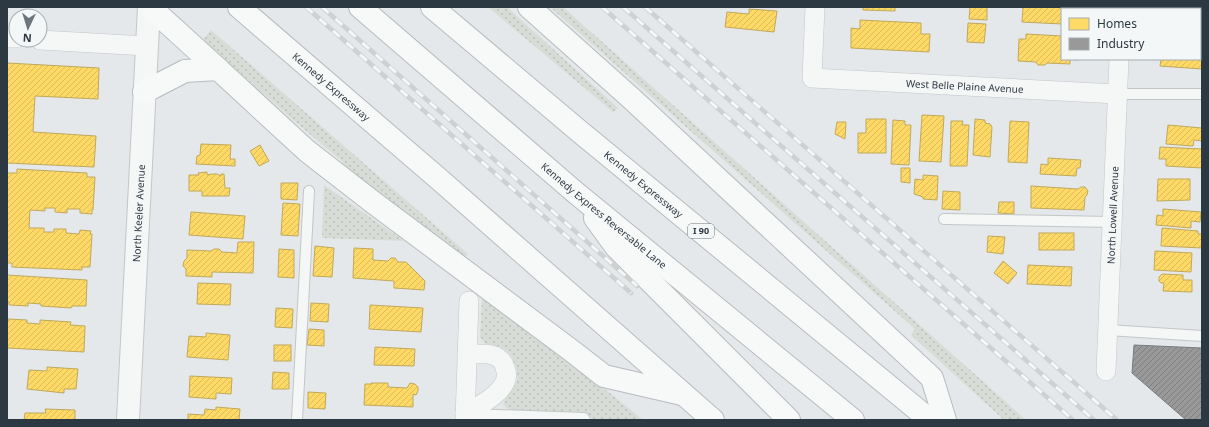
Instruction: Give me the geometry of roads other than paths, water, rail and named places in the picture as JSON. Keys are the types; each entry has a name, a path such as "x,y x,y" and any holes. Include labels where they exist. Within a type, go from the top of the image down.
{"highway":[{"path":"149,7 307,151 604,376 682,394"},
{"name":"Kennedy Expressway","path":"239,7 440,180 713,420"},
{"name":"Kennedy Express Reversable Lane","path":"360,7 576,193 853,420"},
{"name":"Kennedy Expressway","path":"432,7 579,131 930,420"},
{"path":"529,7 632,99 932,378 945,420"},
{"path":"144,92 185,71 218,69"},
{"path":"576,193 616,247 789,420"}],"street":[{"name":"North Keeler Avenue","path":"128,420 149,7"},
{"name":"West Belle Plaine Avenue","path":"815,7 812,78 1117,94"},
{"path":"48,40 147,46"},
{"name":"North Lowell Avenue","path":"1106,371 1119,60"},
{"path":"465,417 469,301"},
{"path":"465,417 487,402 505,383 507,371 504,363 494,355 467,354"}],"lane":[{"path":"1117,94 1202,94"},
{"path":"297,420 309,191"},
{"path":"944,219 1112,222"},
{"path":"1108,330 1202,336"},
{"path":"465,417 584,418 585,420"}],"railway":[{"path":"306,7 631,293"},
{"path":"322,7 637,286"},
{"path":"602,7 1073,420"},
{"path":"623,7 1094,420"},
{"path":"645,7 1117,420"}]}
